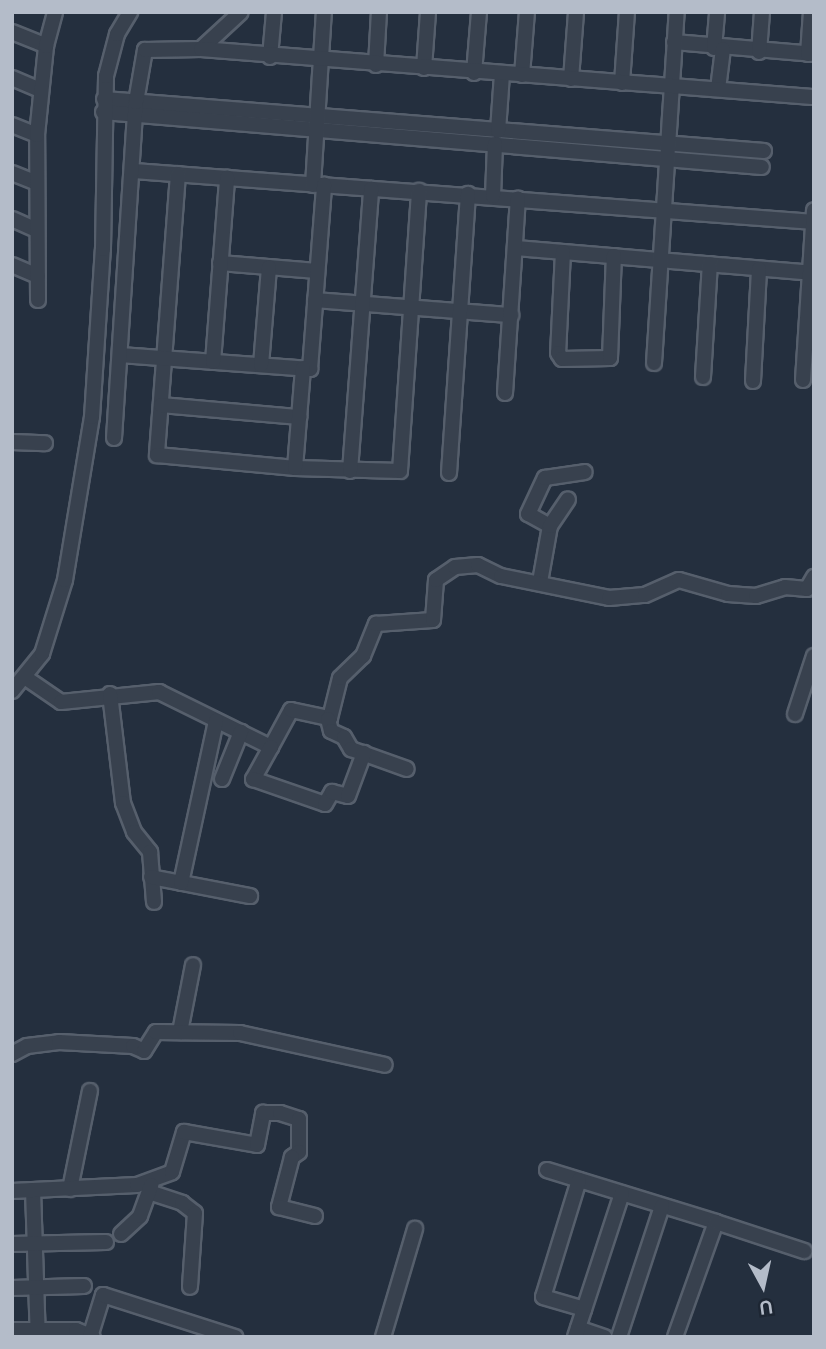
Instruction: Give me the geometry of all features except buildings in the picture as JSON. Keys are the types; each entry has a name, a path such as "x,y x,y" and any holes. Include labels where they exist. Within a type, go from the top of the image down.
{"street":[{"path":"38,300 37,135 46,46 55,12"},
{"path":"12,691 26,678 45,646 65,580 92,417 103,249 104,106 111,52 130,12"},
{"path":"201,49 241,12"},
{"path":"270,57 274,12"},
{"path":"120,355 303,368 312,364 317,271 317,123 324,12"},
{"path":"376,65 379,12"},
{"path":"424,68 428,12"},
{"path":"474,73 479,12"},
{"path":"522,75 527,12"},
{"path":"570,79 576,12"},
{"path":"622,83 627,12"},
{"path":"654,363 666,211 669,86 677,12"},
{"path":"717,12 718,89"},
{"path":"759,52 762,12"},
{"path":"674,42 759,52 811,54 811,12"},
{"path":"12,32 46,46"},
{"path":"114,438 137,108 145,50 201,49 270,57 812,97"},
{"path":"494,196 502,74"},
{"path":"12,78 40,90"},
{"path":"104,106 669,152 762,167"},
{"path":"12,125 37,135"},
{"path":"669,152 764,151"},
{"path":"134,171 813,222"},
{"path":"12,173 37,183"},
{"path":"178,174 157,455 295,468 400,471 419,191"},
{"path":"213,362 227,178"},
{"path":"350,471 372,189"},
{"path":"449,473 468,194"},
{"path":"505,393 518,198"},
{"path":"803,380 814,210"},
{"path":"12,219 37,230"},
{"path":"516,248 812,273"},
{"path":"563,252 558,353 562,359 610,358 614,256"},
{"path":"220,263 317,271"},
{"path":"703,377 710,264"},
{"path":"12,265 38,276"},
{"path":"261,365 269,267"},
{"path":"753,381 759,269"},
{"path":"314,300 511,315"},
{"path":"295,468 303,368"},
{"path":"161,405 299,417"},
{"path":"12,442 45,443"},
{"path":"550,526 528,514 545,478 585,472"},
{"path":"540,582 550,526 568,499"},
{"path":"407,769 351,749 344,737 332,732 328,719 340,678 363,656 376,624 433,620 436,580 444,573 471,564 501,576 609,598 646,595 680,580 728,594 756,596 785,587 807,589 814,577"},
{"path":"795,714 814,656"},
{"path":"26,678 61,702 110,694 159,692 271,747"},
{"path":"110,694 123,803 134,832 147,845 154,902"},
{"path":"328,719 291,710 253,779 326,804 332,792 348,796 364,753"},
{"path":"181,883 216,722"},
{"path":"222,779 240,732"},
{"path":"151,877 250,896"},
{"path":"180,1032 192,965"},
{"path":"12,1054 47,1042 133,1046 144,1051 153,1033 240,1033 289,1041 384,1065"},
{"path":"70,1189 90,1091"},
{"path":"12,1191 151,1186 172,1172 184,1132 257,1145 263,1113 289,1114 299,1119 299,1152 292,1157 279,1207 316,1216"},
{"path":"547,1170 804,1251"},
{"path":"579,1180 543,1297 584,1310"},
{"path":"121,1234 140,1216 151,1186"},
{"path":"151,1186 195,1213 190,1287"},
{"path":"33,1190 38,1333"},
{"path":"604,1337 577,1333 622,1193"},
{"path":"619,1337 662,1206"},
{"path":"675,1337 716,1222"},
{"path":"383,1337 415,1229"},
{"path":"12,1244 106,1242"},
{"path":"12,1288 84,1286"},
{"path":"12,1330 38,1333 76,1330 91,1336 103,1295 235,1337"}]}
